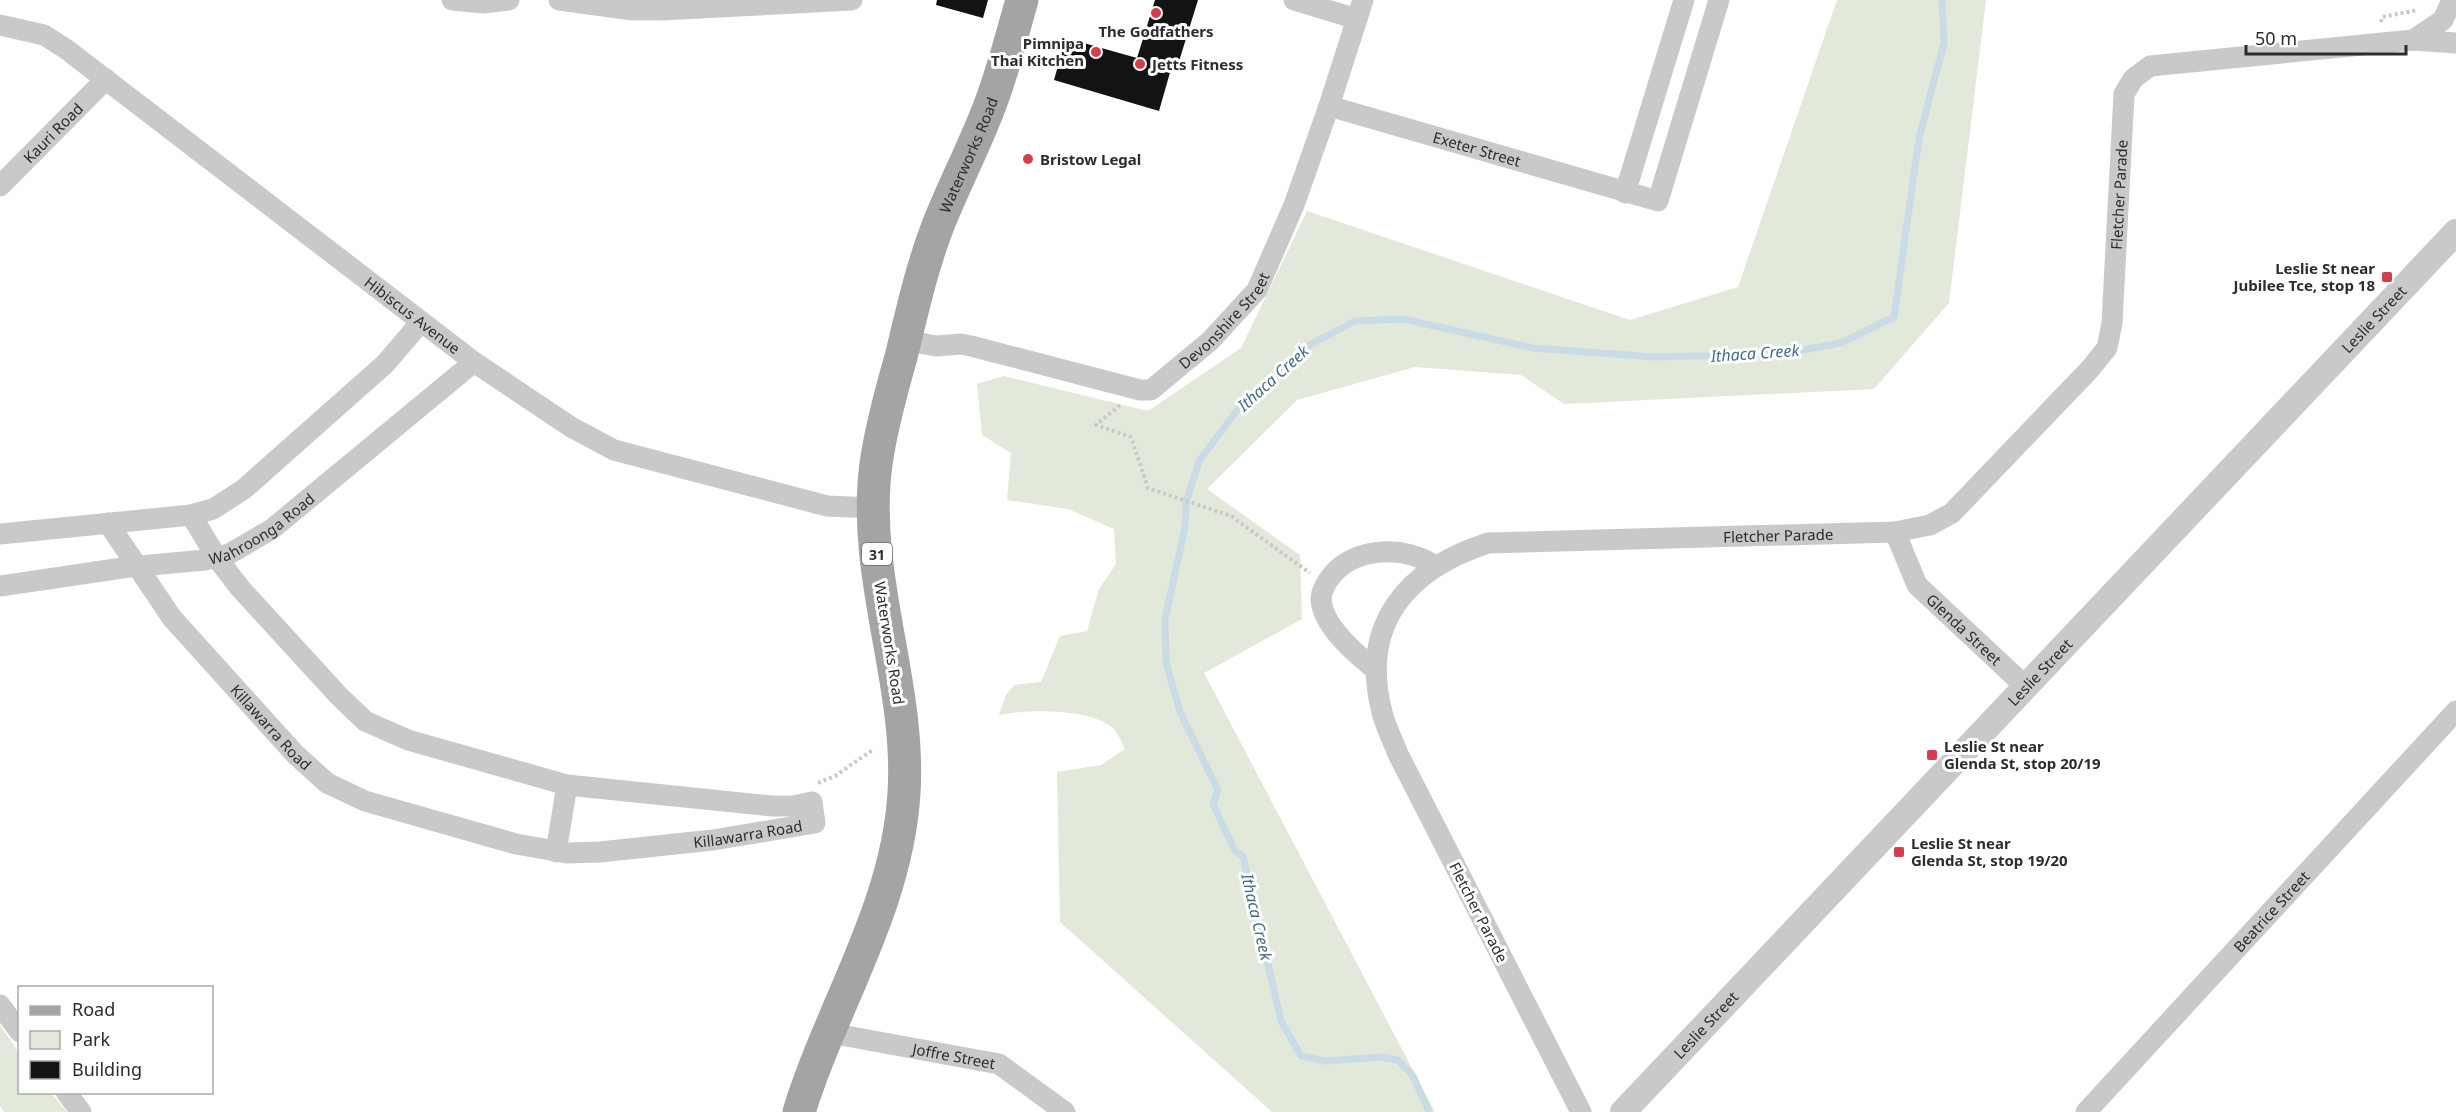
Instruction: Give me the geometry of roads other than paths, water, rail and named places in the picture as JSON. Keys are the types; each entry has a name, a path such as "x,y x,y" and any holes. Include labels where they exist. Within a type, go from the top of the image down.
{"main road":[{"name":"Waterworks Road","path":"799,1112 882,903 898,846 904,793 904,746 877,556 873,508 879,445 932,243 990,104 1022,0"}],"street":[{"path":"452,0 483,3 509,0"},
{"path":"559,0 633,10 662,10 852,0"},
{"path":"1294,0 1360,10"},
{"path":"1625,193 1684,0"},
{"name":"Exeter Street","path":"1329,106 1658,201 1719,0"},
{"name":"Fletcher Parade","path":"2413,40 2443,20 2452,0"},
{"name":"Devonshire Street","path":"905,340 936,346 962,344 972,346 1140,390 1151,390 1210,341 1257,290 1294,205 1360,10"},
{"name":"Hibiscus Avenue","path":"0,26 44,35 106,79 474,362 571,427 614,450 827,506 873,508"},
{"name":"Fletcher Parade","path":"1581,1112 1398,754 1382,712 1376,670 1379,641 1391,614 1406,591 1421,575 1435,566 1466,550 1488,543 1895,532 1930,525 1952,513 2090,369 2107,348 2112,323 2124,94 2133,79 2150,66 2413,40 2456,43"},
{"name":"Kauri Road","path":"0,186 106,79"},
{"name":"Leslie Street","path":"1623,1112 2456,232"},
{"path":"0,534 191,515 221,505 244,489 385,364 421,322"},
{"name":"Wahroonga Road","path":"0,586 217,558 247,545 272,529 474,362"},
{"name":"Killawarra Road","path":"108,523 172,618 295,754 327,783 365,801 516,844 556,852 600,852 750,835 815,823 812,802 801,805 772,806 567,785 408,740 365,721 338,696 240,588 217,558 191,515"},
{"name":"Glenda Street","path":"1895,532 1917,585 2026,687"},
{"path":"1376,670 1354,652 1331,624 1324,611 1321,598 1325,583 1339,567 1356,558 1377,553 1402,552 1423,557 1435,566"},
{"name":"Beatrice Street","path":"2086,1112 2456,711"},
{"path":"556,852 567,785"},
{"path":"734,802 747,815 750,835"},
{"path":"0,1005 18,1029"},
{"name":"Joffre Street","path":"830,1033 999,1064 1065,1112"},
{"path":"68,1094 81,1112"}],"waterway":[{"name":"Ithaca Creek","path":"1429,1112 1413,1076 1398,1060 1381,1057 1325,1061 1301,1056 1281,1021 1243,856 1235,851 1213,804 1218,790 1180,712 1166,662 1165,620 1185,527 1186,503 1199,461 1238,409 1302,349 1355,321 1403,319 1533,348 1654,357 1780,354 1841,343 1894,317 1919,138 1944,43 1942,0"}],"place":[{"name":"The Godfathers","path":"1156,13"},
{"name":"Pimnipa Thai Kitchen","path":"1096,52"},
{"name":"Jetts Fitness","path":"1140,64"},
{"name":"Bristow Legal","path":"1028,159"},
{"name":"Leslie St near Jubilee Tce, stop 18","path":"2387,277"},
{"name":"Leslie St near Glenda St, stop 20/19","path":"1932,755"},
{"name":"Leslie St near Glenda St, stop 19/20","path":"1899,852"}]}
